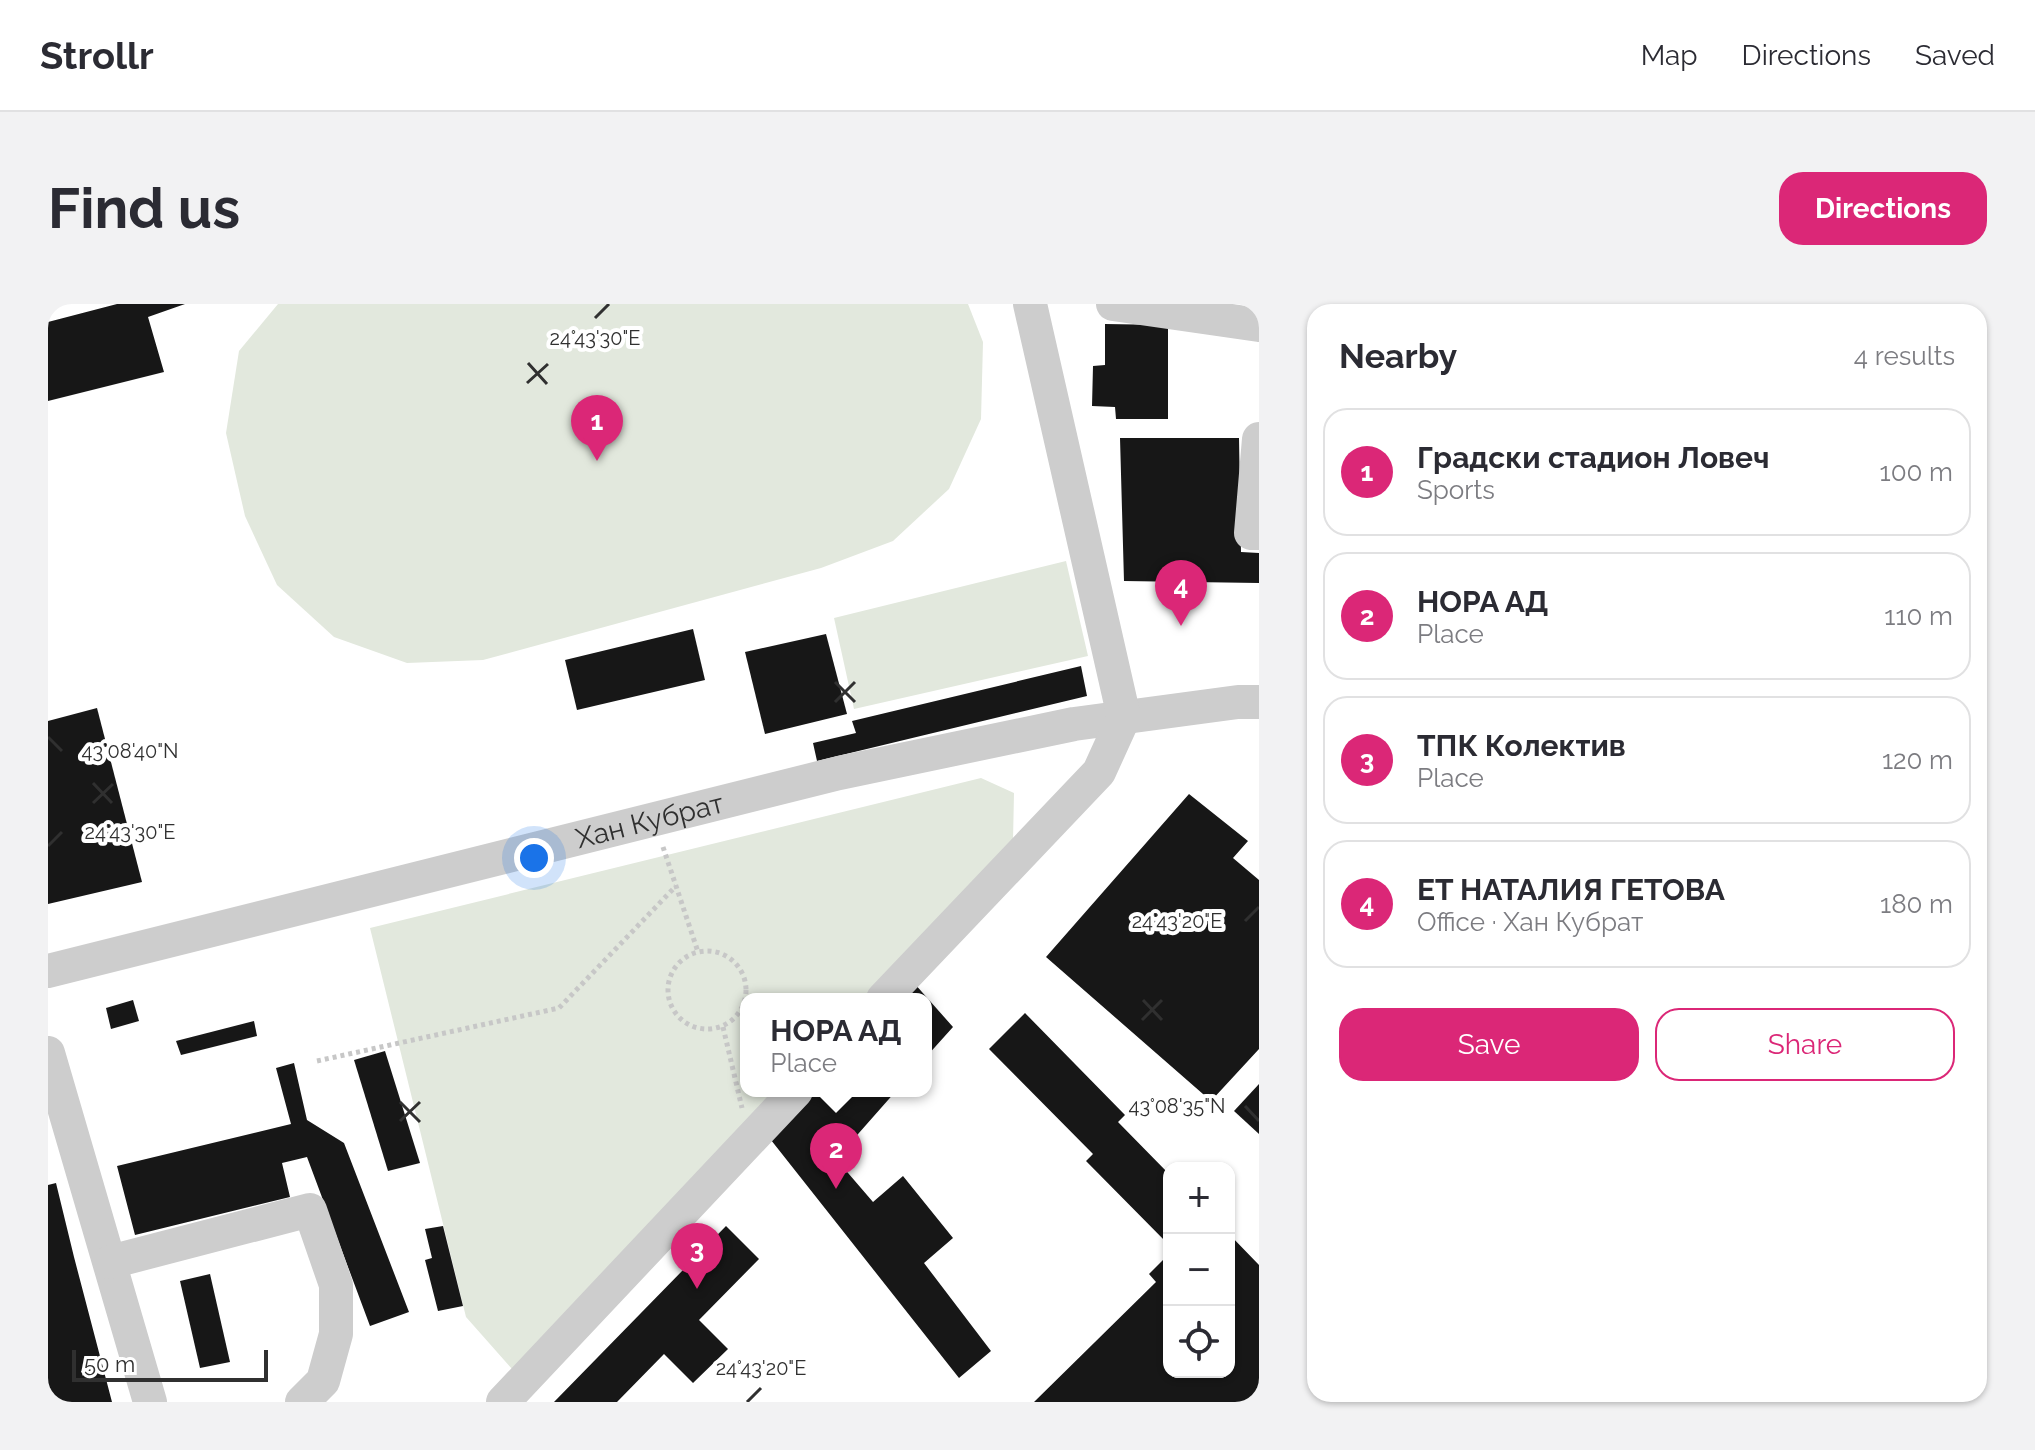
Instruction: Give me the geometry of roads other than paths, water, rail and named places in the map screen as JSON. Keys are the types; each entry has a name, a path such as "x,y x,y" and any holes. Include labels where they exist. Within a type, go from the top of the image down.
{"street":[{"path":"889,993 1099,772 1124,717 1030,304"},
{"path":"1113,304 1259,325"},
{"path":"1259,439 1251,533 1259,533"},
{"name":"Хан Кубрат","path":"48,971 839,773 1074,724 1238,702 1259,702"},
{"path":"48,1053 150,1402"},
{"path":"503,1402 790,1097"},
{"path":"110,1262 310,1210 336,1285 336,1334 323,1381 302,1402"}],"place":[{"name":"Градски стадион Ловеч","path":"597,461"},
{"name":"ЕТ НАТАЛИЯ ГЕТОВА","path":"1181,626"},
{"name":"НОРА АД","path":"836,1189"},
{"name":"ТПК Колектив","path":"697,1289"}]}
